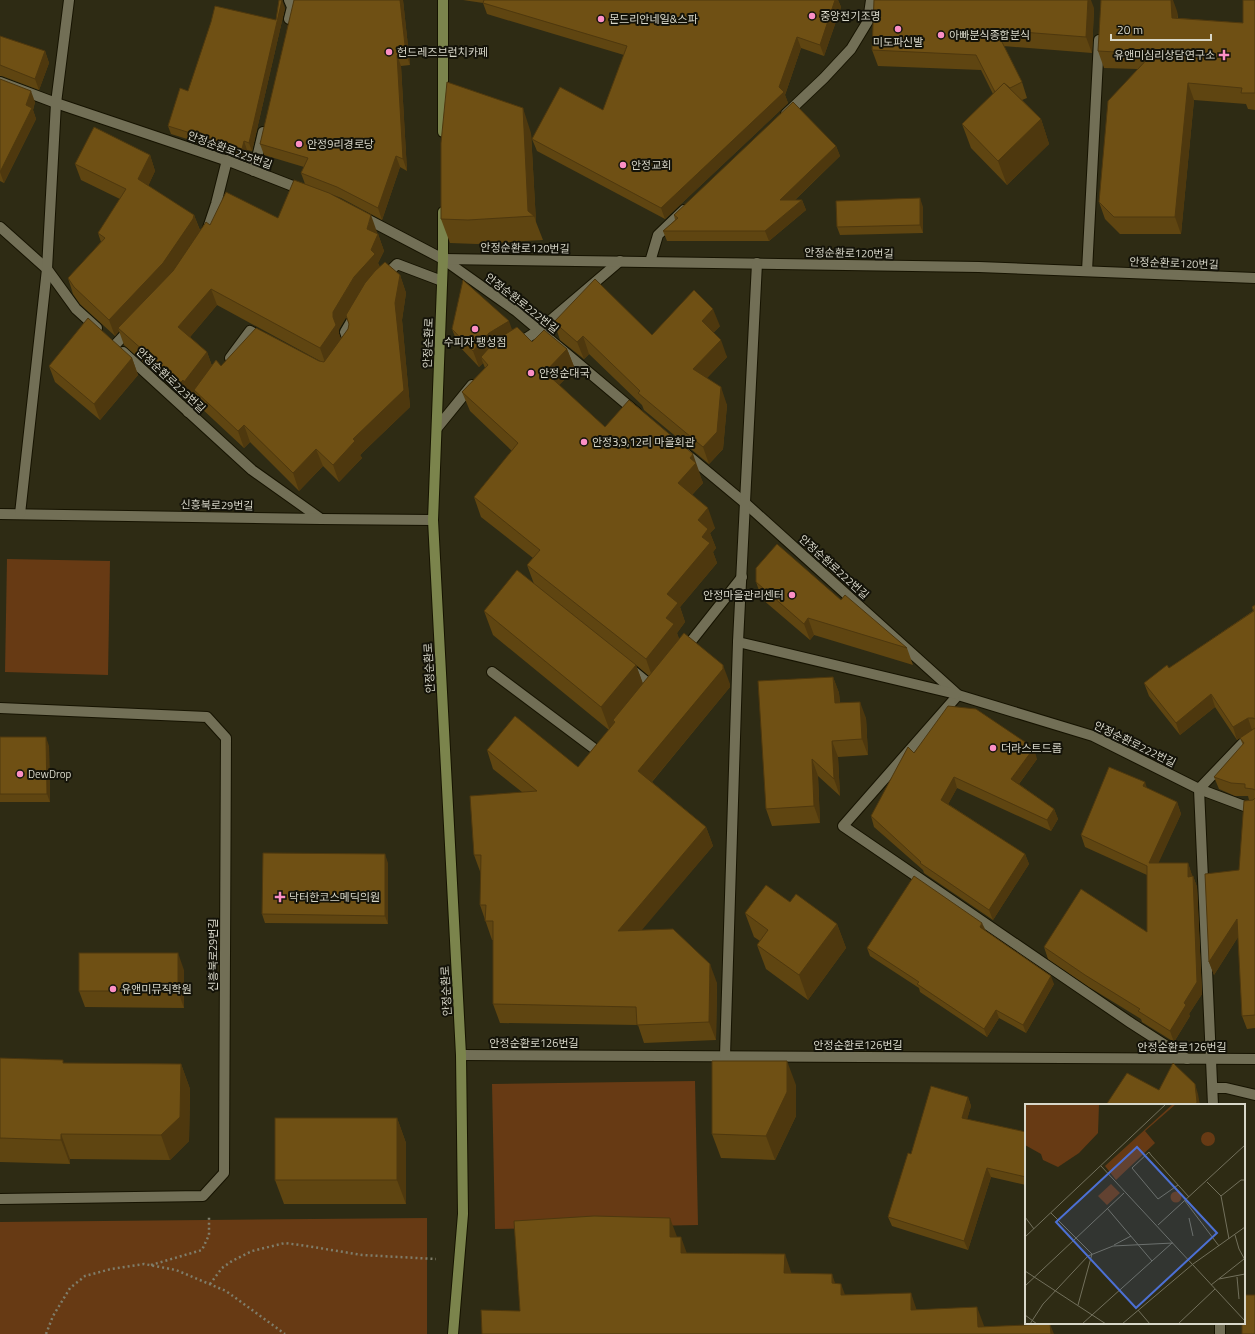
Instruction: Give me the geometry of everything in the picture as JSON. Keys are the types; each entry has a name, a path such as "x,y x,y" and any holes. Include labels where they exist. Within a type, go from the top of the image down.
{"street":[{"path":"20,514 47,269 56,103 69,0"},
{"path":"287,29 292,7 289,0"},
{"path":"443,0 443,141"},
{"path":"778,122 824,78 851,49 868,21 871,0"},
{"path":"1087,271 1100,32"},
{"name":"안정순환로225번길","path":"0,82 56,103 227,160 310,193"},
{"path":"254,171 266,119"},
{"path":"201,244 205,238 216,204 227,160"},
{"path":"650,262 658,235 692,203"},
{"name":"안정순환로","path":"443,204 443,259 433,520 461,1055 463,1214 453,1334"},
{"path":"352,211 443,259"},
{"name":"안정순환로223번길","path":"0,228 47,269 76,309 188,412 252,470 321,519"},
{"name":"안정순환로120번길","path":"443,259 971,267 1255,278"},
{"name":"안정순환로222번길","path":"443,259 516,311 642,417"},
{"path":"506,351 539,330 620,261"},
{"path":"725,1056 738,642 757,263"},
{"path":"377,284 397,264 442,281"},
{"path":"341,355 349,343 345,332 359,308"},
{"path":"110,340 137,322"},
{"path":"222,368 250,331 270,342"},
{"path":"437,428 481,375"},
{"path":"188,412 212,381"},
{"name":"안정순환로222번길","path":"679,447 745,503 958,695 1093,736 1200,789 1246,807 1255,807"},
{"name":"신흥북로29번길","path":"0,514 433,520"},
{"path":"678,658 742,577"},
{"path":"738,642 958,695 843,826 1124,1019 1187,1059"},
{"path":"624,664 654,688"},
{"path":"492,672 600,753 610,741"},
{"name":"신흥북로29번길","path":"0,708 207,717 226,738 224,1173 203,1196"},
{"path":"1213,1104 1200,789 1243,743 1255,736"},
{"name":"안정순환로126번길","path":"461,1055 1212,1060 1255,1059"},
{"path":"1213,1088 1226,1088 1255,1095"},
{"path":"0,1199 203,1196"}],"path":[{"path":"151,1265 202,1250 209,1235 210,1198 203,1196"},
{"path":"210,1284 222,1268 232,1262 252,1251 284,1243 362,1255 459,1260"},
{"path":"46,1334 52,1316 70,1288 85,1276 111,1269 144,1264 176,1270 226,1291 286,1334"}],"shaded area":[{"path":"7,559 110,561 108,675 5,672"},
{"path":"695,1081 698,1225 495,1229 492,1084"},
{"path":"427,1218 427,1334 0,1334 0,1222"}],"building":[{"path":"279,0 282,0 249,143 244,141 242,149 168,126 180,88 188,91 215,6 276,20"},
{"path":"294,0 400,0 406,54 397,55 403,159 396,156 378,208 337,187 301,173 308,158 260,144"},
{"path":"484,0 835,0 820,45 797,37 779,87 784,92 661,208 532,139 560,87 603,110 627,46 483,3"},
{"path":"874,0 1088,0 1086,37 996,30 1022,82 1010,88 1004,83 995,92 976,55 872,50"},
{"path":"1101,0 1171,0 1172,18 1243,23 1243,0 1255,0 1255,93 1241,93 1242,88 1188,83 1175,217 1114,217 1099,202 1108,101 1152,54 1098,51"},
{"path":"0,36 45,51 35,79 0,65"},
{"path":"0,79 31,91 26,105 32,108 0,172"},
{"path":"447,82 523,108 528,211 534,216 468,220 441,219 441,143"},
{"path":"1004,83 1041,119 998,161 962,124"},
{"path":"793,102 836,146 780,200 802,200 765,231 663,231 678,218 674,215"},
{"path":"94,127 150,155 138,179 194,215 193,219 163,263 109,320 74,287 68,278 105,238 98,233 126,189 75,164"},
{"path":"294,180 329,193 371,215 367,229 378,234 371,250 375,254 354,277 333,312 336,325 320,348 211,289 178,327 207,352 184,382 183,380 180,383 118,328 173,271 206,222 210,225 226,192 278,218"},
{"path":"920,198 920,225 837,227 836,201"},
{"path":"385,262 400,275 395,303 404,390 353,439 355,441 333,465 316,449 293,473 244,425 238,431 194,390 216,360 221,366 256,328 319,361 324,362 348,329 349,324 346,315 365,283"},
{"path":"595,279 652,335 694,290 713,309 702,321 721,340 693,369 721,387 717,432 703,447 638,393 640,391 583,336 577,342 554,322"},
{"path":"463,280 509,321 489,333 473,351 452,329"},
{"path":"88,318 132,358 94,404 49,366"},
{"path":"517,327 532,342 544,330 567,349 545,372 605,427 629,400 693,454 690,458 696,463 678,483 708,508 698,520 708,529 702,537 710,543 667,594 678,603 666,618 674,624 646,659 527,565 540,550 474,497 518,443 462,392 488,365 481,357 496,340"},
{"path":"777,544 841,600 845,595 907,648 808,618 804,624 756,582 756,568"},
{"path":"517,570 636,665 601,707 484,611"},
{"path":"1255,605 1255,719 1248,718 1233,727 1211,694 1176,723 1144,683 1167,665 1169,668 1254,611 1252,607"},
{"path":"684,633 723,665 723,669 638,771 706,827 618,931 673,929 710,964 709,1022 637,1025 636,1007 493,1004 493,921 485,921 486,905 480,905 481,855 474,855 470,796 537,791 487,750 515,716 578,767 615,722 613,720"},
{"path":"833,677 835,703 860,702 862,739 832,741 834,779 812,759 814,806 766,809 758,681"},
{"path":"948,706 976,709 1034,748 1011,779 1054,809 1047,820 954,777 941,800 1025,854 989,910 920,863 921,862 871,816 908,747 914,753"},
{"path":"1255,728 1255,790 1245,788 1245,784 1231,783 1214,777 1244,743 1240,738"},
{"path":"0,737 46,737 47,794 0,794"},
{"path":"1109,767 1145,782 1143,786 1177,802 1149,863 1188,863 1188,877 1193,876 1197,982 1184,1003 1186,1005 1170,1031 1138,1011 1140,1009 1085,975 1044,947 1081,889 1147,932 1147,866 1081,835"},
{"path":"1255,798 1255,1015 1242,1016 1237,919 1209,962 1205,874 1239,870 1244,801 1253,800"},
{"path":"263,853 385,854 385,916 262,914"},
{"path":"914,876 982,923 980,927 1051,976 1023,1025 996,1010 984,1029 917,984 919,982 867,948"},
{"path":"766,885 790,902 796,894 837,924 799,975 757,945 768,930 745,913"},
{"path":"79,953 178,953 178,991 79,991"},
{"path":"0,1058 63,1060 63,1063 181,1064 180,1117 161,1135 61,1134 61,1140 0,1138"},
{"path":"712,1061 787,1061 787,1092 766,1136 712,1134"},
{"path":"1173,1063 1195,1084 1196,1104 1107,1104 1127,1073 1159,1090"},
{"path":"931,1086 968,1097 962,1118 1025,1132 1025,1177 987,1168 964,1241 888,1217 908,1153 911,1154"},
{"path":"275,1118 397,1118 397,1180 275,1180"},
{"path":"594,1216 670,1218 670,1237 681,1237 681,1253 785,1254 784,1273 832,1274 832,1283 841,1284 841,1295 911,1293 911,1310 977,1307 978,1327 1050,1324 1051,1334 482,1334 481,1310 520,1311 514,1221"},
{"path":"1245,1295 1255,1295 1255,1334 1242,1334 1242,1324 1245,1324"}],"place":[{"name":"중앙전기조명","path":"812,16"},
{"name":"몬드리안네일&스파","path":"601,19"},
{"name":"미도파신발","path":"898,29"},
{"name":"아빠분식종합분식","path":"941,35"},
{"name":"헌드레즈브런치카페","path":"389,52"},
{"name":"유앤미심리상담연구소","path":"1224,55"},
{"name":"안정9리경로당","path":"299,144"},
{"name":"안정교회","path":"623,165"},
{"name":"수피자 팽성점","path":"475,329"},
{"name":"안정순대국","path":"531,373"},
{"name":"안정3,9,12리 마을회관","path":"584,442"},
{"name":"안정마을관리센터","path":"792,595"},
{"name":"더라스트드롭","path":"993,748"},
{"name":"DewDrop","path":"20,774"},
{"name":"닥터한코스메딕의원","path":"280,897"},
{"name":"유앤미뮤직학원","path":"113,989"}]}
